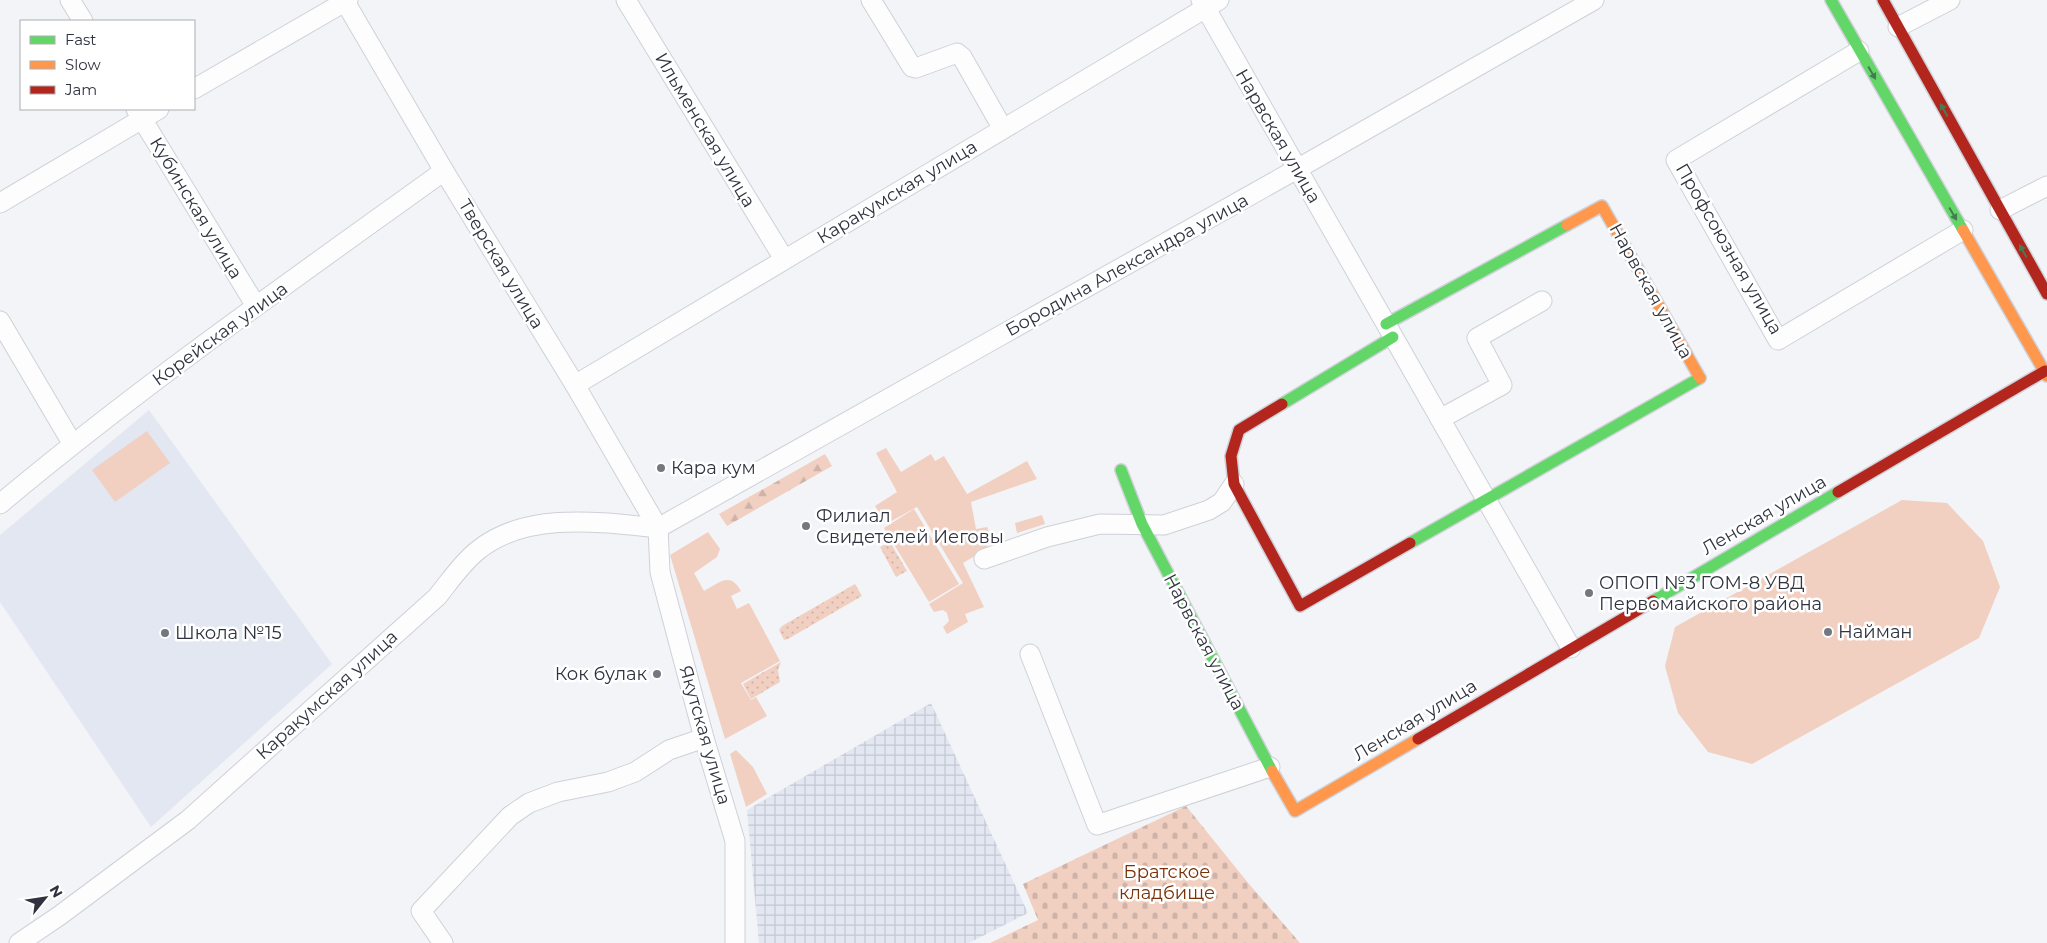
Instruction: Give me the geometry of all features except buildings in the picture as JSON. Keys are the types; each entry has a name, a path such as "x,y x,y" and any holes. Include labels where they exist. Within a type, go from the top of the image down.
{"street":[{"path":"70,0 82,20"},
{"name":"Ильменская улица","path":"626,0 784,259"},
{"path":"871,0 912,67 916,68 956,53 962,57 1003,129"},
{"name":"Бородина Александра улица","path":"658,528 1594,0"},
{"path":"1831,0 2046,374"},
{"path":"1883,0 2047,294"},
{"path":"1898,27 1950,0"},
{"path":"195,88 345,1"},
{"name":"Тверская улица","path":"345,1 444,171 575,385 658,528"},
{"name":"Каракумская улица","path":"575,385 1003,129 1208,3"},
{"name":"Нарвская улица","path":"1208,3 1297,169 1571,648"},
{"name":"Профсоюзная улица","path":"1859,51 1676,160 1778,340 1963,230"},
{"path":"0,203 139,114 155,110"},
{"name":"Кубинская улица","path":"139,114 256,306"},
{"name":"Корейская улица","path":"0,504 72,443 256,306 444,171"},
{"path":"2000,210 2047,186"},
{"name":"Нарвская улица","path":"1602,206 1700,378 1300,606 1234,484 1230,456 1240,430 1390,330 1602,206"},
{"path":"1440,420 1502,385 1476,338 1542,301"},
{"path":"0,321 72,443"},
{"name":"Ленская улица","path":"1295,811 1571,648 2046,374"},
{"name":"Нарвская улица","path":"1121,470 1142,524 1295,811"},
{"path":"984,559 1075,529 1100,524 1164,525 1210,510 1222,502 1234,484"},
{"name":"Каракумская улица","path":"19,943 188,820 437,597 461,565 478,549 504,535 536,525 574,521 658,528"},
{"name":"Якутская улица","path":"658,528 660,572 704,738 736,841 735,943"},
{"path":"1030,654 1097,825 1270,767"},
{"path":"443,943 422,911 510,816 529,803 558,792 608,782 635,772 669,750 704,738"}],"shaded area":[{"name":"Школа №15","path":"149,410 332,664 151,827 0,602 0,535"},
{"path":"931,703 1028,913 969,943 759,943 747,810"}],"green space":[{"path":"147,431 170,463 115,502 92,470"},
{"path":"886,448 901,472 931,454 935,461 944,456 967,494 1027,461 1037,479 971,502 976,529 987,527 993,542 987,545 988,548 963,563 984,607 965,614 968,622 947,634 943,627 949,621 947,613 943,610 934,612 929,604 963,583 917,507 886,524 875,506 897,492 876,453"},
{"path":"825,454 832,466 727,526 719,514"},
{"name":"Найман","path":"1902,500 1947,503 1983,541 2000,587 1979,638 1752,764 1708,752 1678,713 1665,666 1675,627"},
{"path":"914,509 959,584 929,602 884,528"},
{"path":"1042,515 1045,524 1017,533 1015,523"},
{"path":"708,532 720,549 717,557 694,573 704,591 724,580 733,581 741,591 731,596 737,609 749,603 780,661 741,683 751,700 756,697 767,716 725,739 670,555"},
{"path":"890,542 907,571 896,577 880,547"},
{"path":"855,584 862,596 784,640 779,630 782,626"},
{"path":"781,662 778,670 780,682 751,699 743,684"},
{"path":"736,750 753,767 767,794 746,807 730,754"},
{"name":"Братское кладбище","path":"1186,806 1300,943 990,943 1038,920 1023,884"}],"traffic: fast":[{"path":"1831,0 1963,230"},
{"path":"1386,324 1567,225"},
{"path":"1282,404 1393,337"},
{"path":"1410,543 1700,378"},
{"path":"1121,470 1142,524 1272,771"},
{"path":"1653,601 1838,492"}],"traffic: slow":[{"path":"1567,225 1602,206 1700,378"},
{"path":"1963,230 2047,376"},
{"path":"1272,771 1295,811 1418,739"}],"traffic: jam":[{"path":"1883,0 2047,294"},
{"path":"1838,492 2045,371"},
{"path":"1282,404 1239,430 1231,456 1234,484 1300,606 1410,543"},
{"path":"1418,739 1653,601"}],"place":[{"name":"Кара кум","path":"661,468"},
{"name":"Филиал Свидетелей Иеговы","path":"806,526"},
{"name":"ОПОП №3 ГОМ-8 УВД Первомайского района","path":"1589,593"},
{"name":"Найман","path":"1828,632"},
{"name":"Школа №15","path":"165,633"},
{"name":"Кок булак","path":"657,674"}]}
